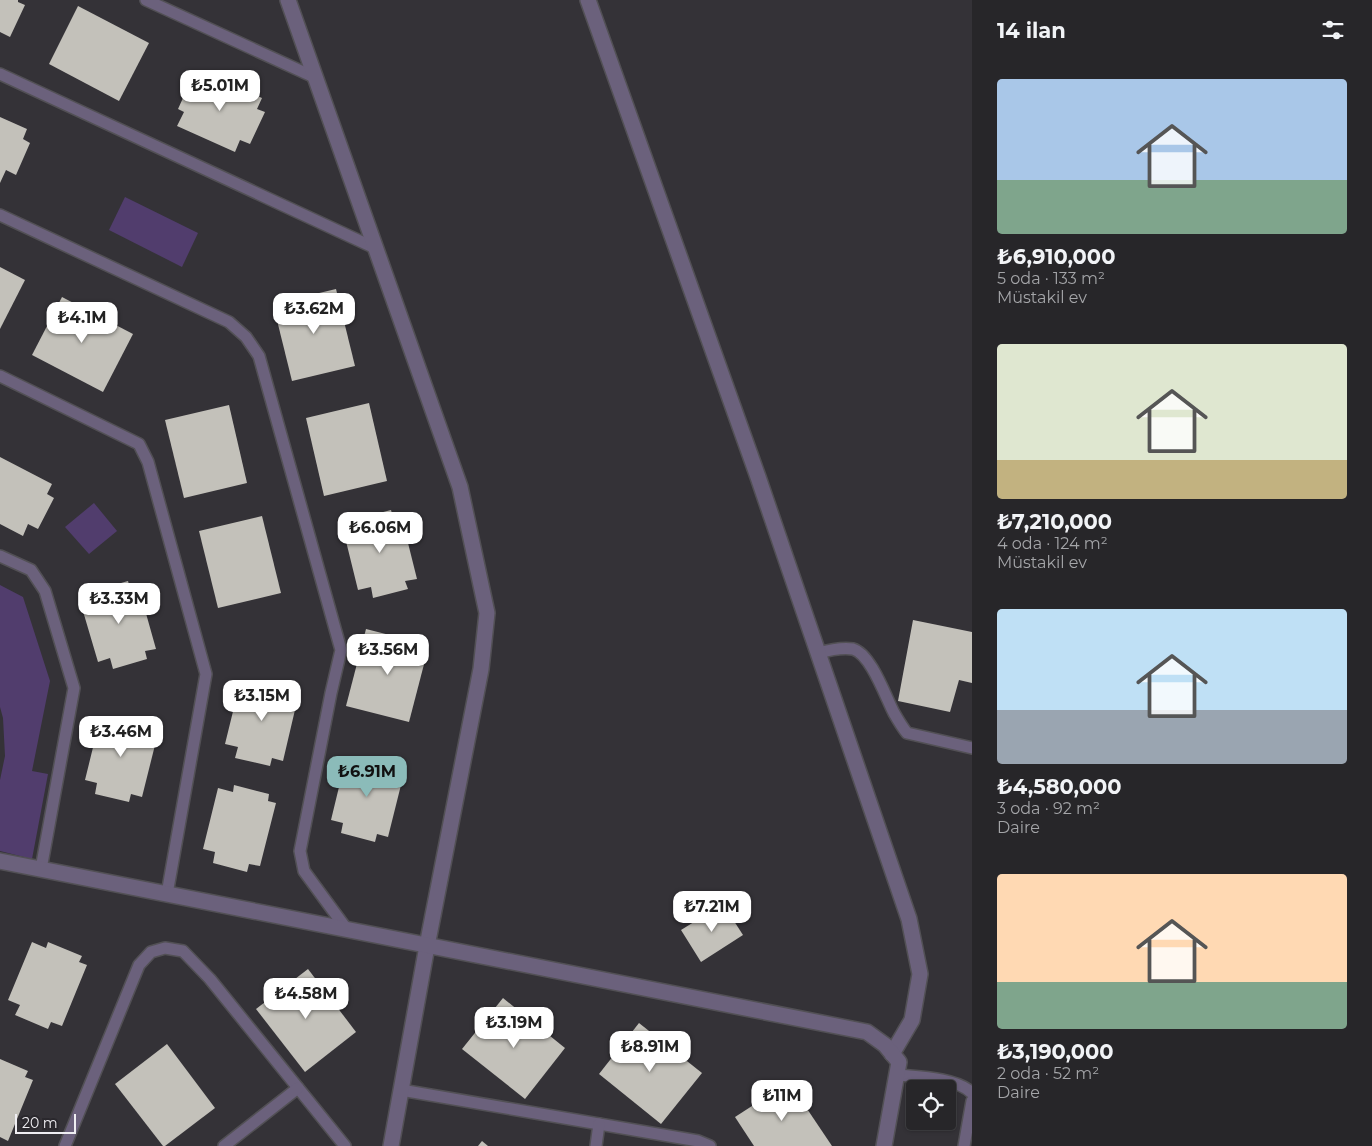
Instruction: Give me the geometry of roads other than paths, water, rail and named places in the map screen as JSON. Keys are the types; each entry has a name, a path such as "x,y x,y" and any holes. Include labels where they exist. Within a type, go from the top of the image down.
{"street":[{"path":"288,0 460,487 487,613 481,669 426,946 391,1146"},
{"path":"588,0 758,476 909,920 920,974 912,1020 892,1054"},
{"path":"0,861 867,1032 885,1046 899,1062 884,1146"}],"lane":[{"path":"146,0 314,76"},
{"path":"0,74 375,248"},
{"path":"0,215 229,322 246,337 259,356 341,650 330,693 300,851 304,871 348,931"},
{"path":"0,376 139,444 148,462 206,674 167,894"},
{"path":"0,556 31,570 45,591 74,688 41,869"},
{"path":"818,653 835,649 852,649 861,653 870,664 895,716 907,733 972,748"},
{"path":"65,1146 138,965 151,952 165,948 183,951 210,979 345,1146"},
{"path":"898,1075 952,1082 965,1086 972,1094"},
{"path":"224,1146 298,1088"},
{"path":"401,1090 698,1141 710,1146"},
{"path":"964,1146 972,1101"},
{"path":"596,1146 599,1124"}]}
